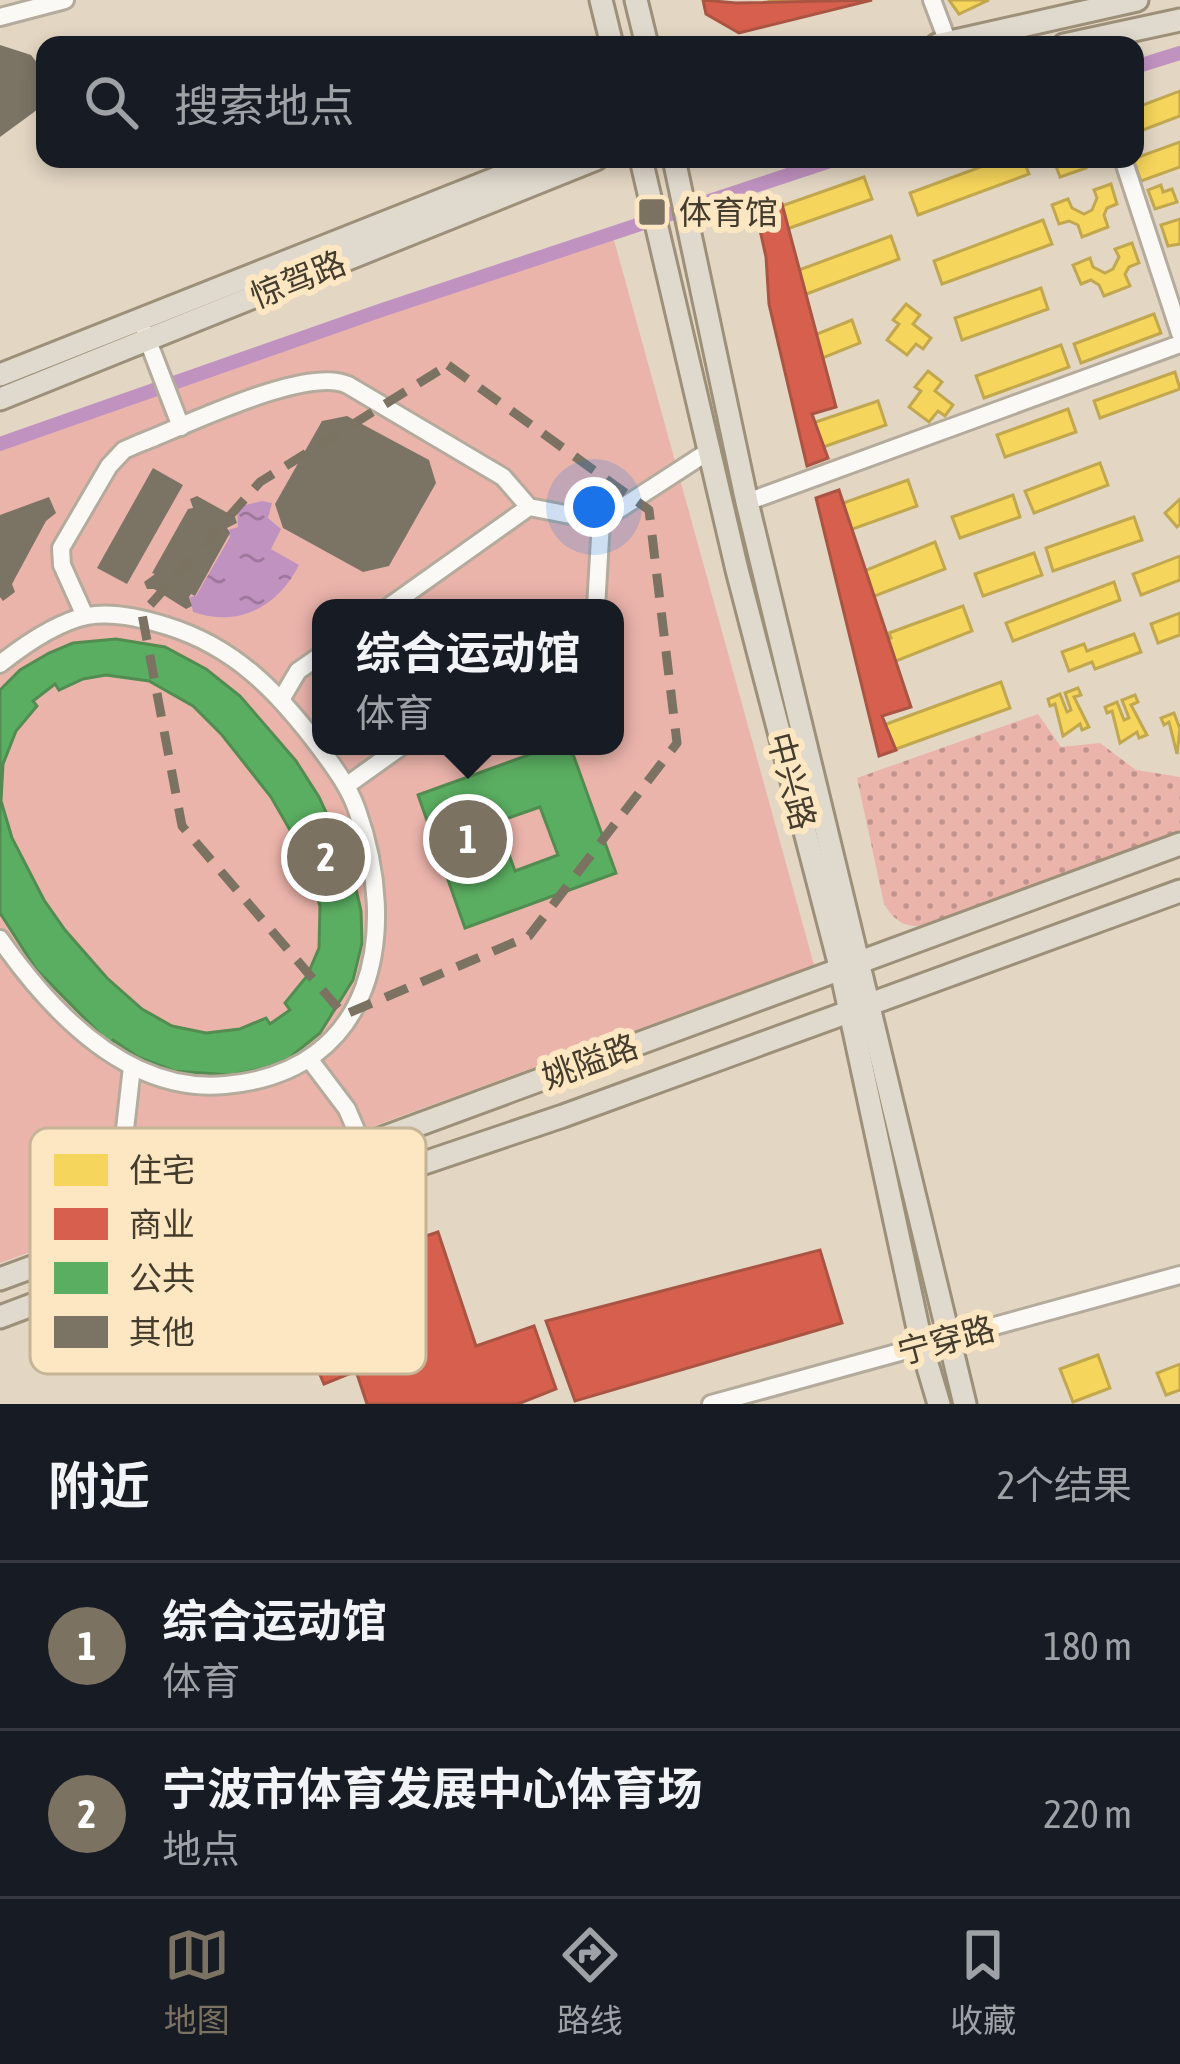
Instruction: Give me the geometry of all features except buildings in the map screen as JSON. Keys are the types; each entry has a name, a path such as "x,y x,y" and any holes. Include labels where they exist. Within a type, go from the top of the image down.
{"main road":[{"path":"601,0 610,36"},
{"path":"636,0 645,36"},
{"path":"980,36 1137,0"},
{"path":"1111,36 1180,20"},
{"name":"惊驾路","path":"0,375 522,168"},
{"name":"惊驾路","path":"0,399 574,168"},
{"name":"中兴路","path":"643,168 710,451 851,966"},
{"name":"中兴路","path":"676,170 851,966 922,1347 939,1404"},
{"name":"姚隘路","path":"406,1128 1180,844"},
{"name":"姚隘路","path":"426,1162 1180,891"},
{"name":"中兴路","path":"859,1006 964,1404"},
{"name":"姚隘路","path":"0,1280 30,1268"},
{"name":"姚隘路","path":"0,1317 30,1306"}],"street":[{"path":"0,17 65,0"},
{"path":"932,0 943,36"},
{"path":"1126,168 1180,333"},
{"path":"143,328 181,427"},
{"path":"747,502 1180,344"},
{"path":"85,616 62,565 61,548 109,466 124,450 299,382 335,379 503,477 529,507 601,521 710,451"},
{"path":"400,599 529,507"},
{"path":"597,599 601,521"},
{"path":"0,664 85,616 143,618 204,639 235,658 282,698 312,739"},
{"path":"282,698 298,671 312,661"},
{"path":"0,939 56,1007 102,1048 167,1081 211,1086 279,1074 310,1060 331,1041 362,998 376,956 374,895 358,811 323,755"},
{"path":"346,786 389,755"},
{"path":"310,1060 347,1108 355,1128"},
{"path":"125,1128 132,1066"},
{"name":"宁穿路","path":"711,1404 1180,1275"}],"highlighted area":[{"path":"448,365 649,510 677,743 529,936 344,1015 182,826 142,614 260,482"}],"shaded area":[{"path":"614,240 814,965 369,1128 30,1128 30,1252 0,1263 0,441"},
{"path":"1038,714 1061,747 1100,743 1136,770 1180,777 1180,831 937,922 913,926 900,922 884,904 857,778"}],"water":[{"path":"272,503 268,518 281,529 271,549 299,565 290,580 268,603 241,615 193,612 190,597 196,596 230,537 228,530 238,527 237,512 241,506"}],"waterway":[{"path":"1144,64 1180,53"},
{"path":"0,444 809,168"}],"place":[{"name":"体育馆","path":"652,212"},
{"name":"综合运动馆","path":"468,839"},
{"name":"宁波市体育发展中心体育场","path":"326,857"}]}
